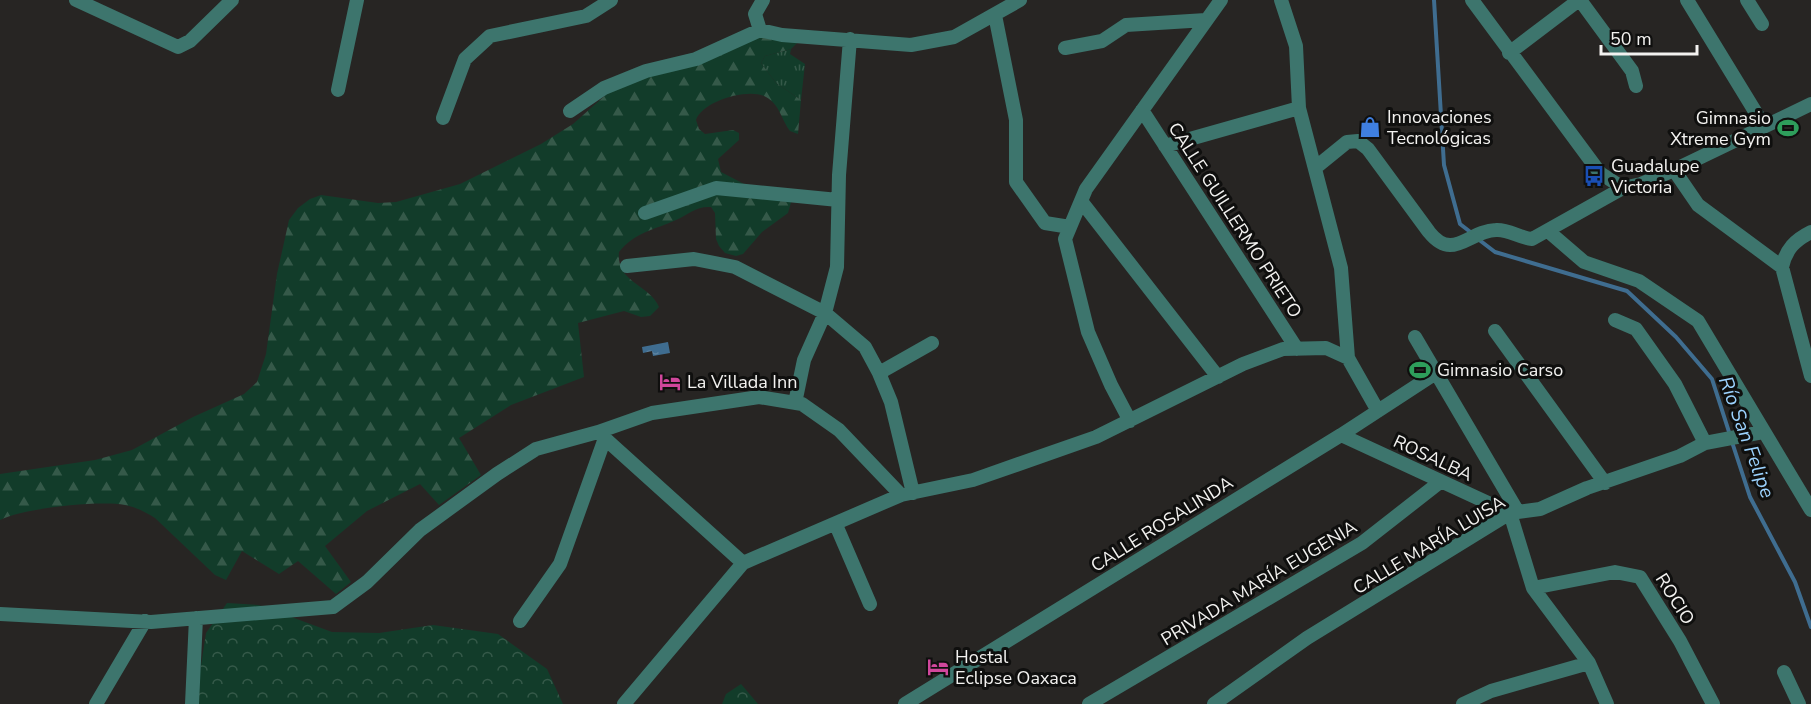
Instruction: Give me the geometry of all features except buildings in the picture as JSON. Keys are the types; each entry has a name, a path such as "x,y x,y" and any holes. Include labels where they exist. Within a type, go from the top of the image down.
{"street":[{"path":"76,0 178,46 190,41 232,0"},
{"path":"338,90 357,0"},
{"path":"443,118 465,59 490,36 586,16 611,0"},
{"path":"760,30 755,14 763,0"},
{"path":"570,111 604,88 646,71 696,59 760,30 782,35 911,45 954,37 1020,0"},
{"path":"1130,421 1111,385 1088,332 1065,239 1086,189 1221,0"},
{"path":"1281,0 1296,46 1299,108 1341,268 1348,358 1378,411"},
{"path":"1472,0 1600,173 1623,188"},
{"path":"1509,52 1579,0 1632,71 1636,86"},
{"path":"1687,0 1764,126"},
{"path":"1747,0 1762,24"},
{"path":"995,15 1016,120 1016,182 1045,224 1070,227"},
{"path":"1065,48 1102,41 1126,25 1206,20"},
{"path":"795,403 804,360 825,313 837,267 838,200 850,39"},
{"path":"1315,168 1347,142 1358,141 1368,149 1434,238 1444,246 1500,230 1532,238 1623,188 1641,184 1674,170 1811,104"},
{"path":"1165,146 1299,108"},
{"name":"CALLE GUILLERMO PRIETO","path":"1142,110 1297,349"},
{"path":"1674,170 1698,205 1782,267"},
{"path":"645,213 716,188 838,200"},
{"path":"1081,201 1218,377"},
{"path":"1548,231 1584,262 1632,278 1694,316 1706,332 1811,510"},
{"path":"1811,232 1793,243 1784,257 1782,267 1811,376"},
{"path":"627,266 694,259 735,267 825,313 865,347 879,373 891,402 907,494"},
{"path":"1615,320 1636,329 1675,384 1709,442"},
{"path":"1495,331 1605,483"},
{"path":"1415,338 1514,513 1533,588 1589,663 1607,704"},
{"path":"879,373 932,344"},
{"path":"624,704 743,563 907,494 973,480 1096,437 1218,377 1283,349 1326,348 1348,358"},
{"name":"CALLE ROSALINDA","path":"905,704 1341,435 1436,373"},
{"path":"0,614 146,621 333,607 367,582 420,530 497,474 536,449 601,435 664,411 759,397 802,404 839,430 907,494"},
{"name":"CALLE MARÍA LUISA","path":"1214,704 1307,638 1514,513 1540,509 1680,456 1709,442 1763,432"},
{"path":"601,435 743,563"},
{"path":"520,621 560,564 601,435"},
{"name":"ROSALBA","path":"1341,435 1440,482 1514,513"},
{"name":"PRIVADA MARÍA EUGENIA","path":"1089,704 1362,543 1440,482"},
{"path":"836,525 870,604"},
{"name":"ROCIO","path":"1533,588 1615,572 1640,577 1680,641 1713,704"},
{"path":"192,704 196,618"},
{"path":"96,704 146,621"},
{"path":"1463,704 1494,698 1589,663"},
{"path":"1785,672 1799,704"}],"green space":[{"path":"772,35 798,42 791,49 765,56 761,63 776,83 801,100 798,134 790,131 771,100 758,94 738,95 716,102 700,113 696,120 699,129 705,134 733,130 739,133 739,140 718,159 721,172 746,185 792,199 788,213 762,232 743,254 736,256 725,253 719,246 716,239 715,213 711,207 693,211 645,232 625,245 619,252 619,262 623,270 654,299 659,307 650,316 641,317 624,311 578,323 584,377 511,405 459,438 481,475 439,505 420,484 367,511 325,546 351,582 336,594 298,561 279,574 242,551 226,580 215,575 155,518 129,506 98,504 62,506 26,512 0,520 0,474 95,460 132,450 193,417 244,394 257,382 266,354 277,274 289,220 298,208 310,199 321,195 378,203 396,202 460,184 541,144 573,124 618,84 718,48"},
{"path":"791,49 790,54 805,64 801,100 776,83 761,63 765,56"},
{"path":"227,603 259,605 332,632 379,633 433,625 498,634 547,669 563,704 195,704 206,633"},
{"path":"741,684 758,704 722,704 726,694"}],"water":[{"path":"668,342 670,353 653,356 652,351 643,353 642,347"}],"waterway":[{"name":"Río San Felipe","path":"1434,0 1444,165 1460,224 1473,234"},
{"name":"Río San Felipe","path":"1478,239 1495,252 1627,291 1676,337 1712,379 1730,435"},
{"name":"Río San Felipe","path":"1732,442 1750,497 1795,582 1811,627"}],"place":[{"name":"Innovaciones Tecnológicas","path":"1370,127"},
{"name":"Gimnasio Xtreme Gym","path":"1788,128"},
{"name":"Guadalupe Victoria","path":"1594,176"},
{"name":"Gimnasio Carso","path":"1420,370"},
{"name":"La Villada Inn","path":"670,382"},
{"name":"Hostal Eclipse Oaxaca","path":"938,667"}]}
